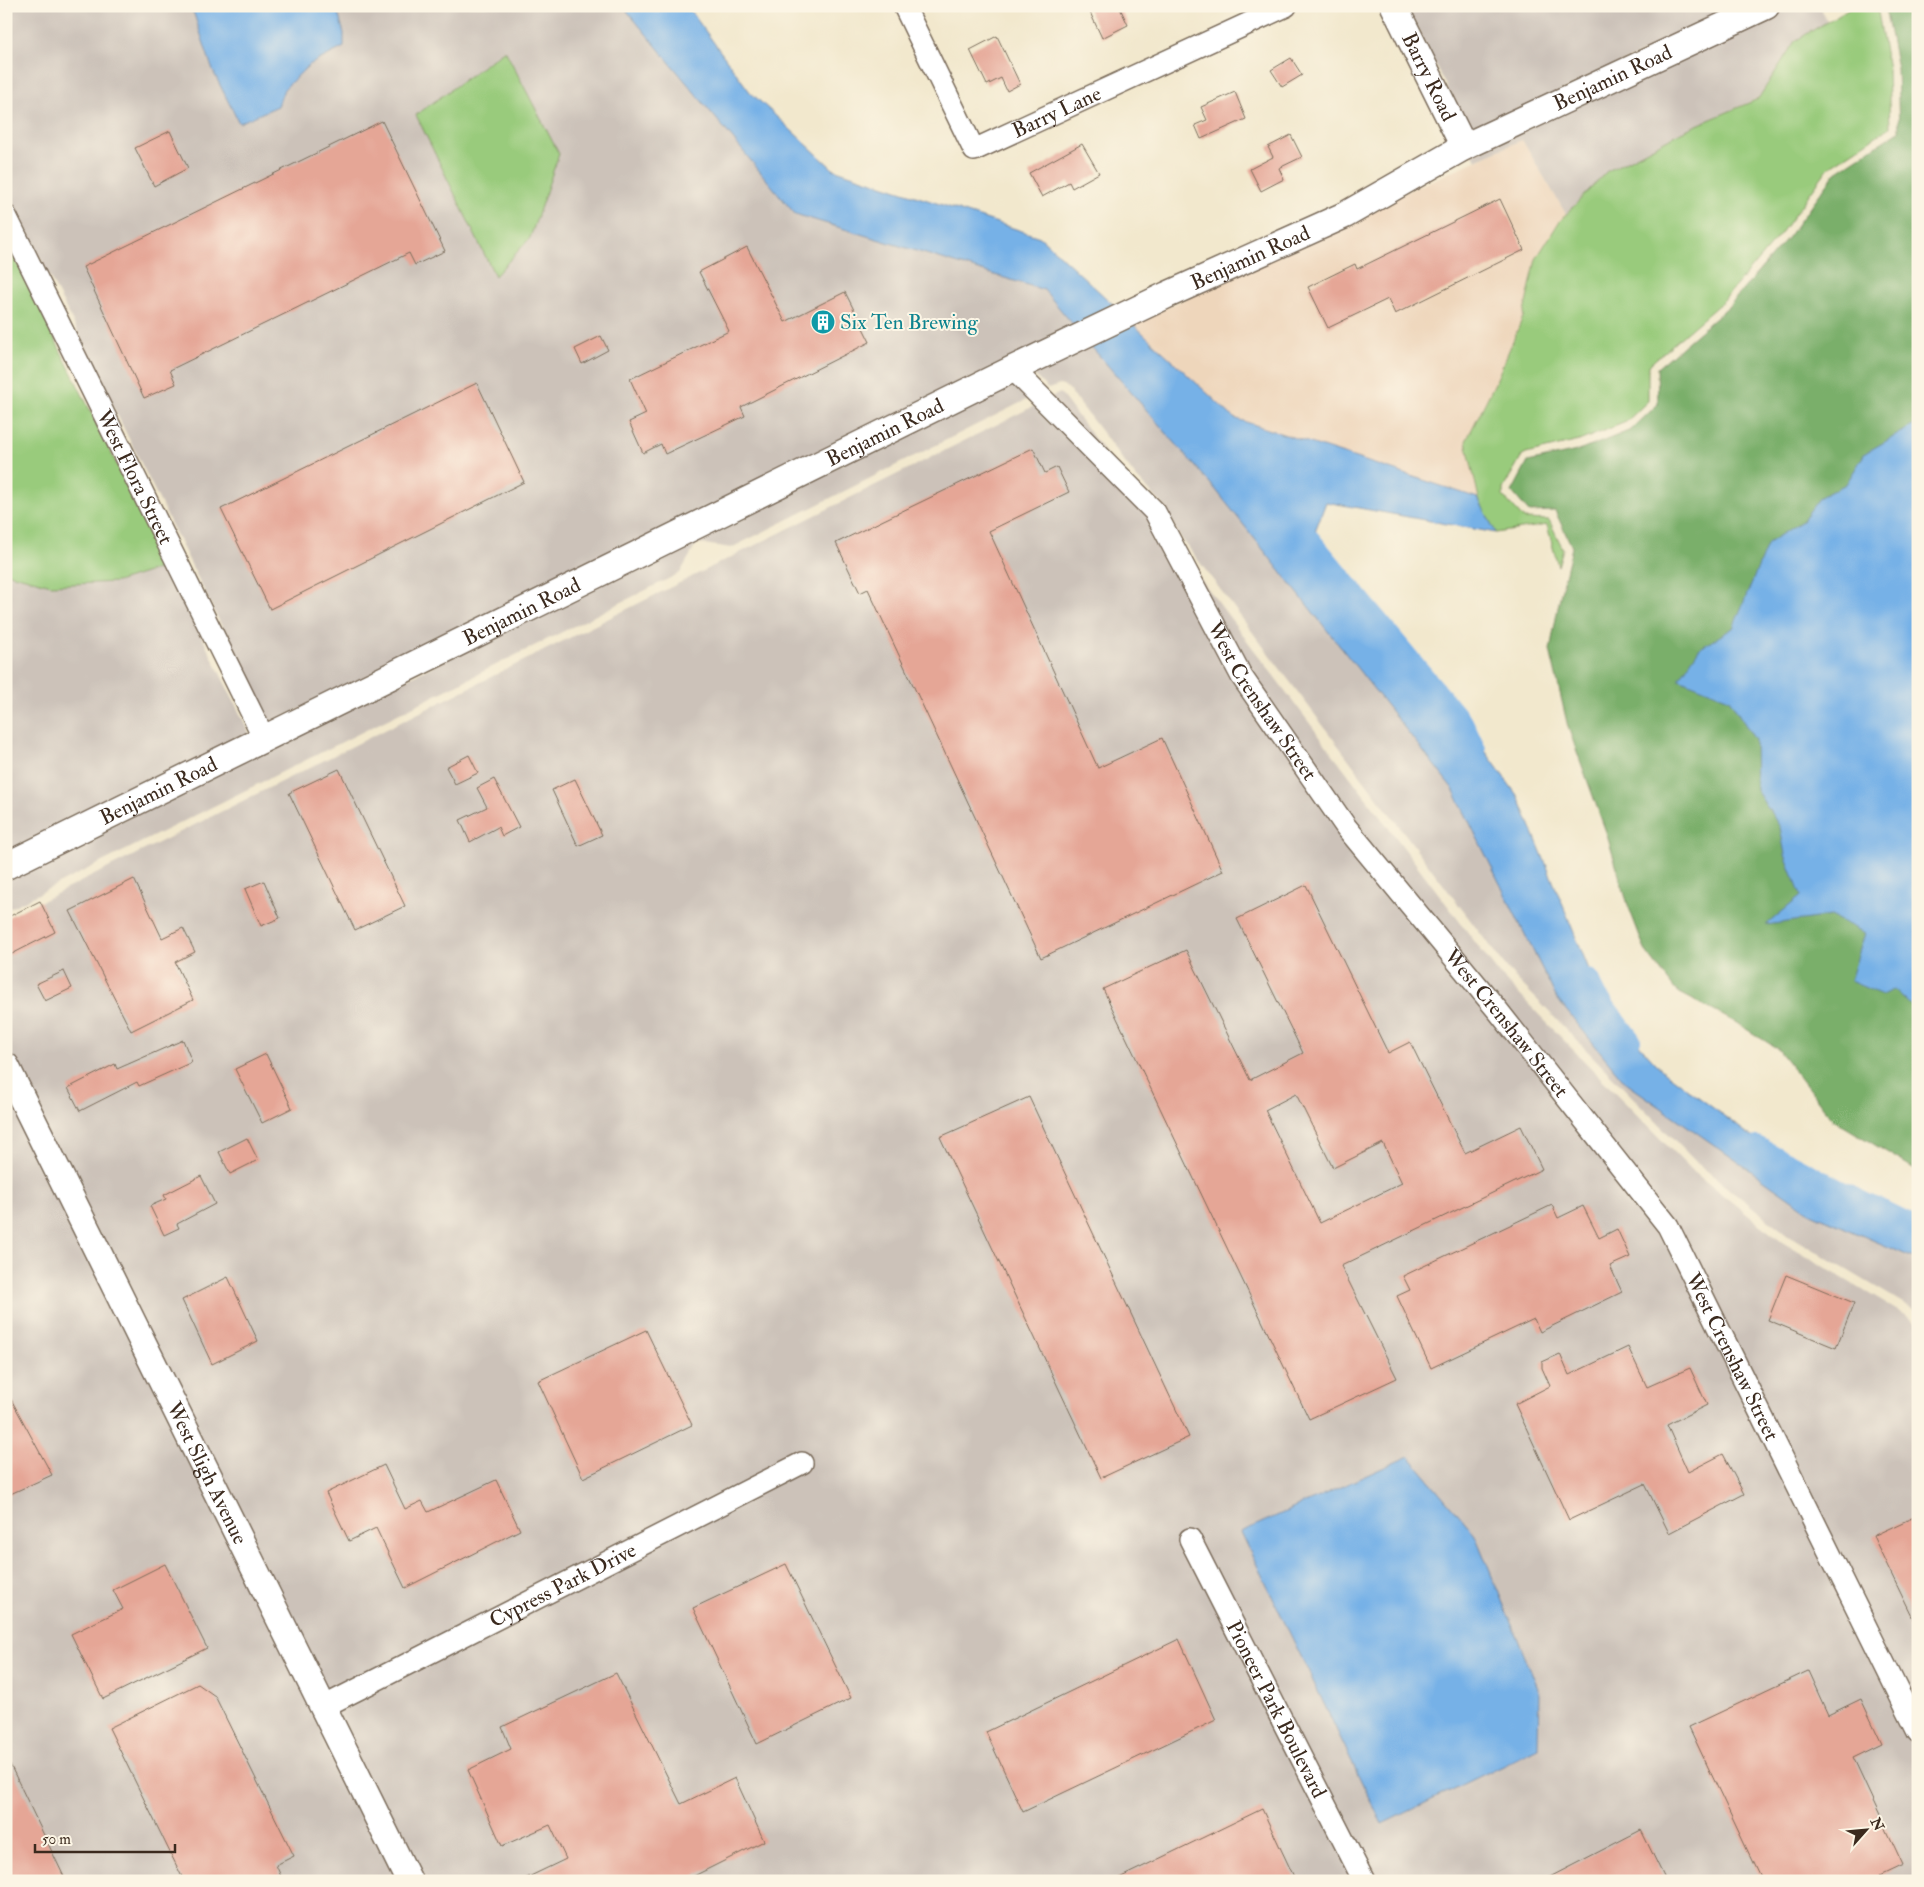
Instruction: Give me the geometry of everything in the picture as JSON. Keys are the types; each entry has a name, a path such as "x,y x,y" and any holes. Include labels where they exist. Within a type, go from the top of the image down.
{"street":[{"name":"Barry Lane","path":"904,6 974,150 1286,6"},
{"name":"Barry Road","path":"1394,6 1464,148"},
{"name":"Benjamin Road","path":"6,866 1060,346 1167,295 1345,215 1464,148 1766,6"},
{"name":"West Flora Street","path":"6,216 264,738"},
{"name":"West Crenshaw Street","path":"1013,369 1154,512 1242,677 1346,827 1499,1012 1668,1226 1918,1732"},
{"name":"West Sligh Avenue","path":"6,1066 409,1881"},
{"name":"Cypress Park Drive","path":"323,1707 802,1463"},
{"name":"Pioneer Park Boulevard","path":"1190,1539 1364,1881"}],"shaded area":[{"path":"6,6 189,6 194,14 278,106 284,89 309,65 344,47 344,33 336,6 623,6 795,214 1044,290 1076,328 270,724 97,374 85,346 6,191"},
{"path":"1406,6 1742,6 1470,134"},
{"path":"1788,6 1820,6 1827,22 1795,41 1758,98 1683,131 1606,172 1566,214 1522,140 1476,160 1473,154"},
{"path":"1522,140 1566,214 1536,259 1523,316 1496,381 1466,441 1480,503 1477,498 1234,418 1133,324 1406,192"},
{"path":"1089,344 1216,490 1453,789 1557,999 1626,1083 1811,1213 1918,1260 1918,1312 1788,1235 1697,1163 1508,970 1179,535 1163,505 1136,477 1068,388 1060,385 1048,389 1030,371"},
{"path":"1010,381 1028,399 731,548 697,543 680,573 6,910 6,877"},
{"path":"1060,393 1500,975 1690,1169 1782,1242 1918,1323 1918,1881 6,1881 6,919"},
{"path":"167,566 250,734 6,856 6,573 51,585 117,582"}],"green space":[{"path":"1853,6 1877,6 1888,69 1890,127 1829,167 1781,233 1723,301 1650,364 1648,369 1648,401 1626,422 1579,441 1526,454 1521,457 1503,489 1503,496 1524,519 1549,520 1563,549 1558,566 1547,525 1496,533 1480,503 1466,441 1496,381 1523,317 1536,259 1559,222 1606,172 1683,131 1758,99 1795,41"},
{"path":"1887,6 1918,6 1918,1171 1832,1119 1778,1049 1735,1022 1676,991 1645,950 1628,905 1606,832 1568,727 1550,650 1572,547 1555,511 1529,512 1512,492 1528,462 1581,450 1631,430 1658,404 1657,368 1729,306 1788,237 1836,172 1899,131 1897,68 1885,8"},
{"path":"505,50 559,154 530,238 495,276 416,115"},
{"path":"6,240 167,566 117,582 51,585 6,573"}],"water":[{"path":"189,6 336,6 344,33 344,47 309,65 284,89 278,106 239,123 213,71 194,14"},
{"path":"623,6 687,6 750,92 833,169 1040,237 1118,309 1076,328 1044,290 795,214"},
{"path":"1133,324 1234,418 1478,498 1496,533 1326,502 1311,542 1473,734 1519,798 1604,1006 1662,1070 1802,1174 1918,1233 1918,1260 1811,1213 1626,1083 1557,999 1453,789 1216,490 1089,344"},
{"path":"1918,423 1918,1011 1894,989 1882,995 1850,981 1865,933 1831,916 1766,925 1801,896 1785,855 1780,827 1756,790 1755,740 1729,699 1679,679 1699,649 1733,628 1768,543 1802,521 1820,497 1846,484 1865,453"},
{"path":"1409,1456 1475,1535 1539,1691 1538,1748 1382,1824 1241,1532"}],"building":[{"path":"1087,6 1119,6 1128,25 1102,38"},
{"path":"997,36 1020,84 1007,91 1001,78 987,85 970,50"},
{"path":"1291,58 1302,75 1282,87 1271,70"},
{"path":"1235,92 1246,119 1201,139 1195,125 1207,120 1201,107"},
{"path":"382,121 445,251 415,265 409,253 170,370 176,384 144,398 83,267"},
{"path":"170,131 188,168 154,186 135,148"},
{"path":"1291,135 1302,157 1279,168 1284,179 1261,191 1250,169 1273,157 1268,147"},
{"path":"1082,144 1099,173 1072,188 1069,182 1042,197 1029,173"},
{"path":"1500,199 1524,250 1395,314 1388,299 1328,328 1308,287 1355,264 1357,269"},
{"path":"747,247 785,322 845,292 870,342 741,407 745,416 665,454 661,444 643,453 629,422 646,414 630,379 729,331 699,272"},
{"path":"601,336 608,350 582,364 575,349"},
{"path":"477,383 524,482 270,609 221,509"},
{"path":"1033,448 1045,473 1057,467 1069,492 989,531 1098,768 1162,738 1223,871 1041,958 868,589 860,593 836,543"},
{"path":"469,755 478,773 455,784 446,767"},
{"path":"339,769 405,906 355,930 289,793"},
{"path":"494,779 519,827 502,836 498,827 470,842 460,820 487,807 477,788"},
{"path":"575,779 602,835 578,846 552,790"},
{"path":"134,879 162,938 183,928 195,952 175,962 193,1000 131,1031 70,911"},
{"path":"264,881 280,918 261,926 245,889"},
{"path":"1306,885 1388,1053 1410,1042 1465,1153 1521,1126 1542,1169 1341,1266 1397,1378 1309,1419 1103,989 1186,950 1250,1080 1303,1053 1237,919","holes":["1296,1094 1333,1168 1383,1143 1402,1183 1320,1223 1265,1110"]},
{"path":"40,901 55,932 6,957 6,918"},
{"path":"64,971 72,988 45,1001 36,984"},
{"path":"183,1040 192,1062 139,1086 137,1082 80,1111 68,1088 115,1064 117,1069"},
{"path":"266,1054 292,1108 262,1123 235,1069"},
{"path":"1029,1097 1189,1437 1101,1478 940,1137"},
{"path":"247,1138 258,1160 230,1174 219,1152"},
{"path":"201,1176 215,1204 177,1224 179,1228 164,1235 150,1206 166,1199 164,1195"},
{"path":"1552,1205 1558,1218 1583,1206 1599,1238 1617,1229 1630,1257 1610,1266 1622,1292 1540,1332 1534,1319 1431,1368 1397,1296 1410,1290 1403,1276"},
{"path":"1786,1275 1854,1303 1836,1348 1768,1320"},
{"path":"228,1277 258,1341 212,1364 182,1300"},
{"path":"646,1330 692,1425 583,1478 538,1381"},
{"path":"1628,1347 1647,1387 1690,1368 1707,1405 1667,1425 1688,1472 1723,1454 1744,1494 1669,1533 1645,1484 1569,1520 1515,1404 1550,1386 1542,1368 1542,1362 1560,1354 1569,1375"},
{"path":"6,1390 52,1475 6,1496"},
{"path":"384,1465 405,1509 422,1501 428,1512 496,1480 520,1530 405,1588 376,1528 349,1541 326,1493"},
{"path":"1918,1515 1918,1629 1873,1536"},
{"path":"165,1564 207,1648 103,1699 71,1634 123,1609 113,1590"},
{"path":"786,1564 851,1698 757,1744 693,1608"},
{"path":"1179,1639 1216,1720 1023,1812 986,1732"},
{"path":"1808,1671 1828,1715 1861,1699 1882,1744 1853,1758 1903,1865 1869,1881 1762,1881 1689,1727"},
{"path":"616,1673 681,1804 735,1778 764,1841 684,1881 520,1881 566,1859 550,1825 502,1846 468,1770 511,1749 502,1727"},
{"path":"198,1684 215,1696 294,1856 276,1865 283,1881 184,1881 109,1728"},
{"path":"6,1756 66,1881 6,1881"},
{"path":"1262,1809 1296,1881 1113,1881"},
{"path":"1641,1830 1666,1881 1542,1881"}],"waterway":[{"path":"1294,520 1464,724 1476,749"},
{"path":"1589,979 1598,997 1631,1040"},
{"path":"1757,1146 1918,1228"}],"place":[{"name":"Six Ten Brewing","path":"823,322"}]}
